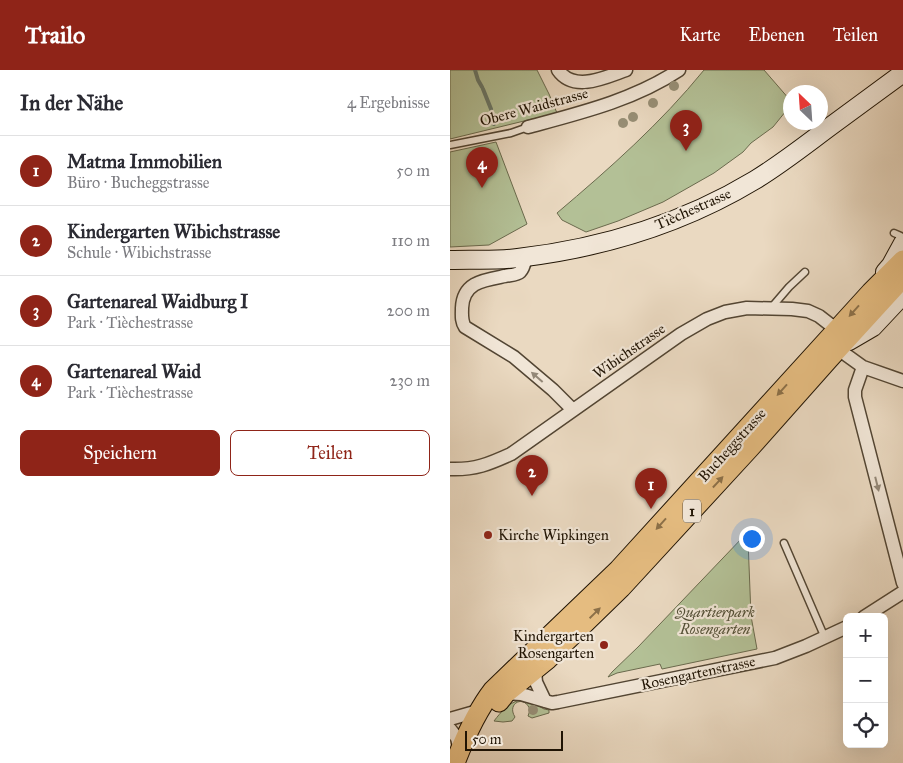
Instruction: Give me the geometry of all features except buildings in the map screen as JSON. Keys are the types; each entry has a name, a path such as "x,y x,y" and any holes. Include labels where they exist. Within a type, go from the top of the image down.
{"main road":[{"name":"Bucheggstrasse","path":"534,671 621,588 749,449 839,341 871,292 903,260"},
{"name":"Bucheggstrasse","path":"505,686 839,341 903,278"},
{"name":"1","path":"461,759 471,724 493,690 534,671"},
{"name":"1","path":"461,759 495,707 505,686"}],"street":[{"path":"558,70 562,76 571,80 588,82 626,70"},
{"name":"Obere Waidstrasse","path":"528,127 620,100 649,87 679,70"},
{"name":"Tièchestrasse","path":"450,260 526,257 588,246 632,235 680,218 756,179 903,73"},
{"name":"Bucheggstrasse","path":"871,292 891,265 899,238"},
{"path":"526,257 523,268 518,273 470,286 465,292 462,303 462,323 465,327 514,357 553,390 573,410"},
{"name":"Bucheggstrasse","path":"839,341 873,327 903,295"},
{"name":"Wibichstrasse","path":"450,469 466,470 481,467 511,454 681,334 707,319 725,312 747,308 808,311 820,316 839,341 867,368 903,381"},
{"path":"867,368 855,390 855,398 903,583"},
{"path":"870,613 903,592"},
{"name":"Rosengartenstrasse","path":"505,686 521,694 552,703 558,702 775,658 843,629"},
{"path":"534,671 536,682 545,701"},
{"path":"450,719 478,711"},
{"path":"450,729 458,738 461,759"}],"lane":[{"name":"Obere Waidstrasse","path":"450,145 511,133 528,127"},
{"path":"899,238 903,237"},
{"path":"771,308 789,286 805,272"},
{"path":"784,543 824,638"}],"green space":[{"path":"450,70 537,70 557,113 450,139"},
{"path":"704,70 764,70 783,92 783,115 773,127 751,143 743,152 714,173 663,202 586,232 562,220 557,213 634,145"},
{"path":"496,142 527,224 489,245 450,247 450,152"},
{"name":"Quartierpark Rosengarten","path":"744,536 748,540 751,616 757,649 662,669 660,664 617,673 608,677 638,647"},
{"path":"520,700 549,710 549,713 532,718 528,716 530,710 528,705 521,701 514,704 513,712 515,717 512,721 494,721 508,706"}],"waterway":[{"path":"475,70 482,87"},
{"path":"483,89 491,109"},
{"path":"491,112 491,120 494,124"}],"place":[{"name":"Gartenareal Waidburg I","path":"686,151"},
{"name":"Gartenareal Waid","path":"482,188"},
{"name":"Kindergarten Wibichstrasse","path":"532,496"},
{"name":"Matma Immobilien","path":"651,509"},
{"name":"Kirche Wipkingen","path":"488,535"},
{"name":"Kindergarten Rosengarten","path":"604,645"}]}
